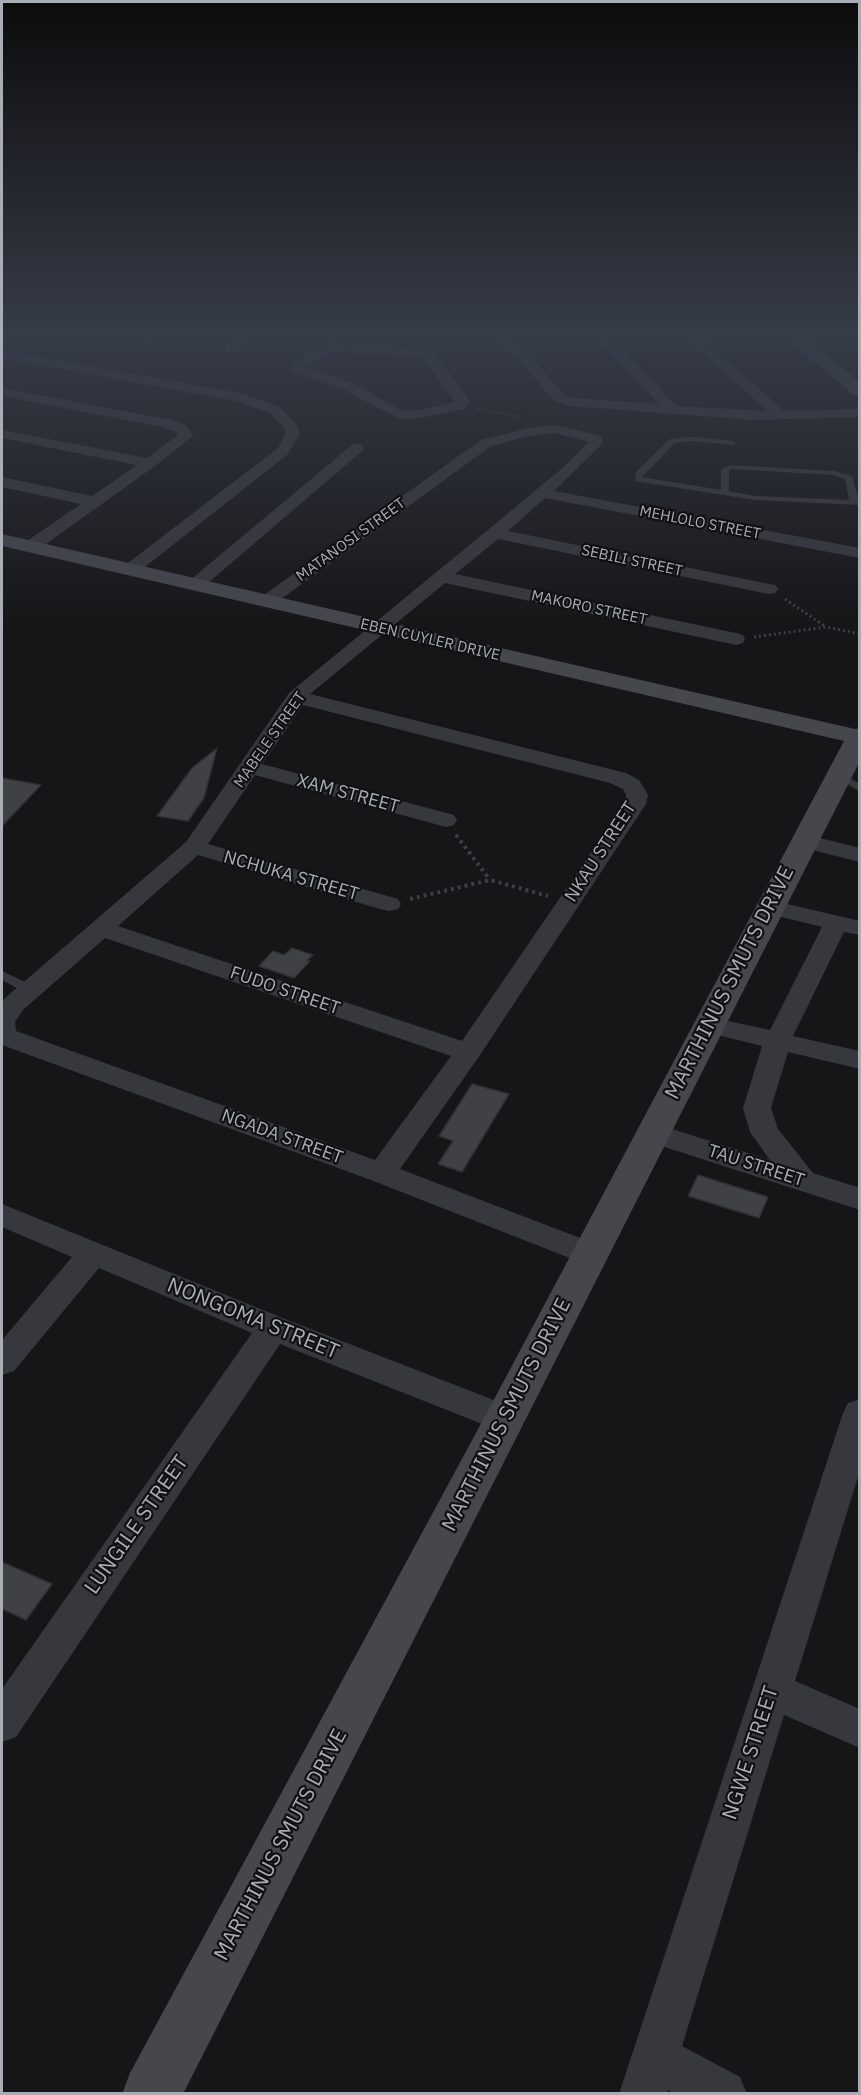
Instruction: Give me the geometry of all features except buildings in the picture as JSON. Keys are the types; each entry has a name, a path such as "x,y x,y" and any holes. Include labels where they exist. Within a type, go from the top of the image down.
{"street":[{"path":"6,435 150,463"},
{"path":"30,547 150,463 185,435"},
{"path":"130,570 283,451 293,435"},
{"name":"MATANOSI STREET","path":"267,601 482,446 515,435"},
{"name":"MATANOSI STREET","path":"583,435 594,437 596,443"},
{"name":"MABELE STREET","path":"22,998 194,847 296,697 495,532 596,443"},
{"path":"195,585 357,448"},
{"path":"2,482 95,502"},
{"name":"MEHLOLO STREET","path":"540,493 860,553"},
{"name":"SEBILI STREET","path":"495,532 769,589"},
{"name":"EBEN CUYLER DRIVE","path":"2,540 377,628 859,736"},
{"name":"MAKORO STREET","path":"443,576 736,639"},
{"name":"NKAU STREET","path":"296,697 629,783 636,791 635,804 468,1052 381,1173"},
{"name":"MARTHINUS SMUTS DRIVE","path":"151,2094 804,842 849,782 859,736"},
{"name":"XAM STREET","path":"250,767 446,820"},
{"path":"804,842 860,855"},
{"name":"NCHUKA STREET","path":"194,847 389,904"},
{"path":"770,908 848,925 777,1042 757,1108 764,1132 803,1181"},
{"name":"FUDO STREET","path":"102,929 468,1052"},
{"name":"NGADA STREET","path":"22,998 2,1022 2,1031 7,1037 381,1173 590,1254"},
{"path":"710,1025 860,1060"},
{"name":"TAU STREET","path":"653,1133 860,1199"},
{"name":"NONGOMA STREET","path":"2,1215 273,1328 505,1419"},
{"path":"2,1362 94,1253"},
{"name":"LUNGILE STREET","path":"2,1723 273,1328"},
{"name":"NGWE STREET","path":"649,2075 858,1422"},
{"path":"771,1690 860,1729"},
{"path":"649,2075 723,2094"}],"lane":[{"path":"725,493 725,469 730,467 834,473 849,478 856,503 755,498 638,479 639,474 673,441 692,439 733,442"},
{"path":"2,975 22,998"}],"path":[{"path":"769,589 826,627"},
{"path":"736,639 826,627 860,634"},
{"path":"446,820 490,880"},
{"path":"389,904 490,880 569,902"}]}
